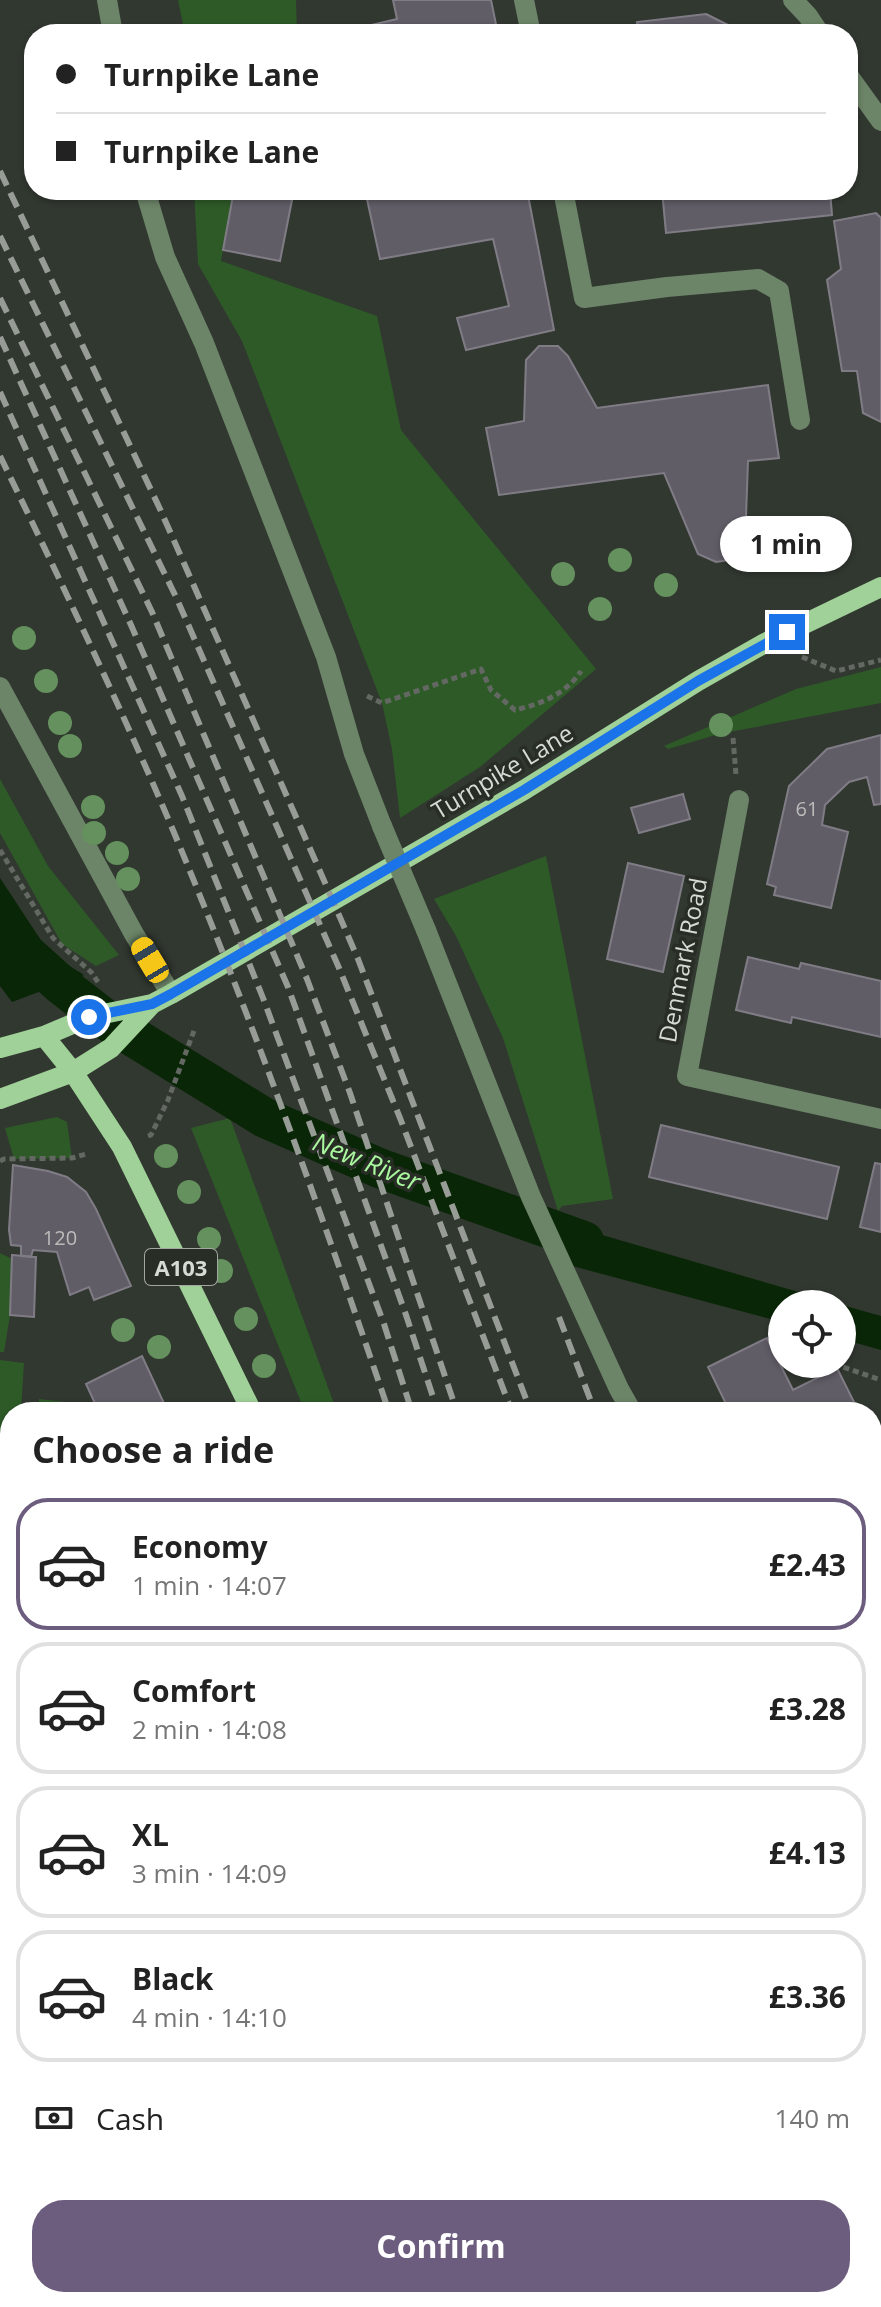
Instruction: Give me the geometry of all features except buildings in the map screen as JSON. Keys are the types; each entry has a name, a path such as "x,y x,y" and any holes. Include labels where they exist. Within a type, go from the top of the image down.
{"main road":[{"name":"Turnpike Lane","path":"0,1099 73,1072 111,1048 161,999 524,790 698,681 765,643 881,587"},
{"name":"Turnpike Lane","path":"0,1048 44,1036 89,1017 161,999"},
{"name":"A103","path":"44,1036 73,1072 122,1147 247,1402"}],"street":[{"path":"107,0 111,24"},
{"path":"524,0 529,24"},
{"path":"793,0 813,24"},
{"path":"858,89 881,121"},
{"path":"148,200 165,257 204,343 326,657 354,754 382,826 531,1197 626,1402"},
{"path":"565,200 584,298 758,279 779,291 800,420"},
{"path":"0,687 134,934 161,999"},
{"name":"Denmark Road","path":"739,800 687,1076 881,1119"}],"path":[{"path":"836,671 881,660"},
{"path":"382,703 481,669 491,690 515,710 536,705 560,693 581,671"},
{"path":"733,738 733,751"},
{"path":"0,850 53,938 98,982"},
{"path":"140,1140 151,1135 168,1100 195,1028"},
{"path":"0,1161 72,1158 86,1154"},
{"path":"856,1371 881,1380"}],"shaded area":[{"path":"178,0 296,0 297,24 183,24"},
{"path":"195,200 232,200 221,261 377,316 401,430 596,669 480,767 400,818 392,749 382,703 242,341 198,264"},
{"path":"881,667 881,703 719,734 668,749 664,746 796,689"},
{"path":"0,779 48,866 119,955 96,966 62,944 0,833"},
{"path":"546,856 613,1199 562,1206 558,1211 503,1038 456,936 434,899"},
{"path":"0,878 50,954 84,975 12,1002 0,986"},
{"path":"57,1117 67,1122 72,1158 14,1159 5,1128"},
{"path":"230,1118 333,1402 301,1402 191,1128"},
{"path":"540,1217 792,1290 768,1290 768,1318 561,1263"},
{"path":"0,1253 12,1259 10,1315 4,1352 0,1352"},
{"path":"856,1309 881,1316 881,1350 856,1343"},
{"path":"0,1360 24,1363 21,1402 0,1402"}],"waterway":[{"name":"New River","path":"0,925 60,984 109,1022 265,1118 379,1168 584,1241"}],"railway":[{"path":"0,171 160,509 358,959 527,1402"},
{"path":"0,236 176,597 339,968 508,1402"},
{"path":"0,298 152,612 307,979 350,1093 454,1402"},
{"path":"0,337 131,625 288,987 435,1402"},
{"path":"0,392 182,796 263,998 384,1324 409,1402"},
{"path":"0,456 108,684 200,896 285,1116 386,1402"},
{"path":"559,1317 591,1402"}],"route":[{"path":"89,1017 152,1004 171,994 524,790 698,681 787,632"}]}
